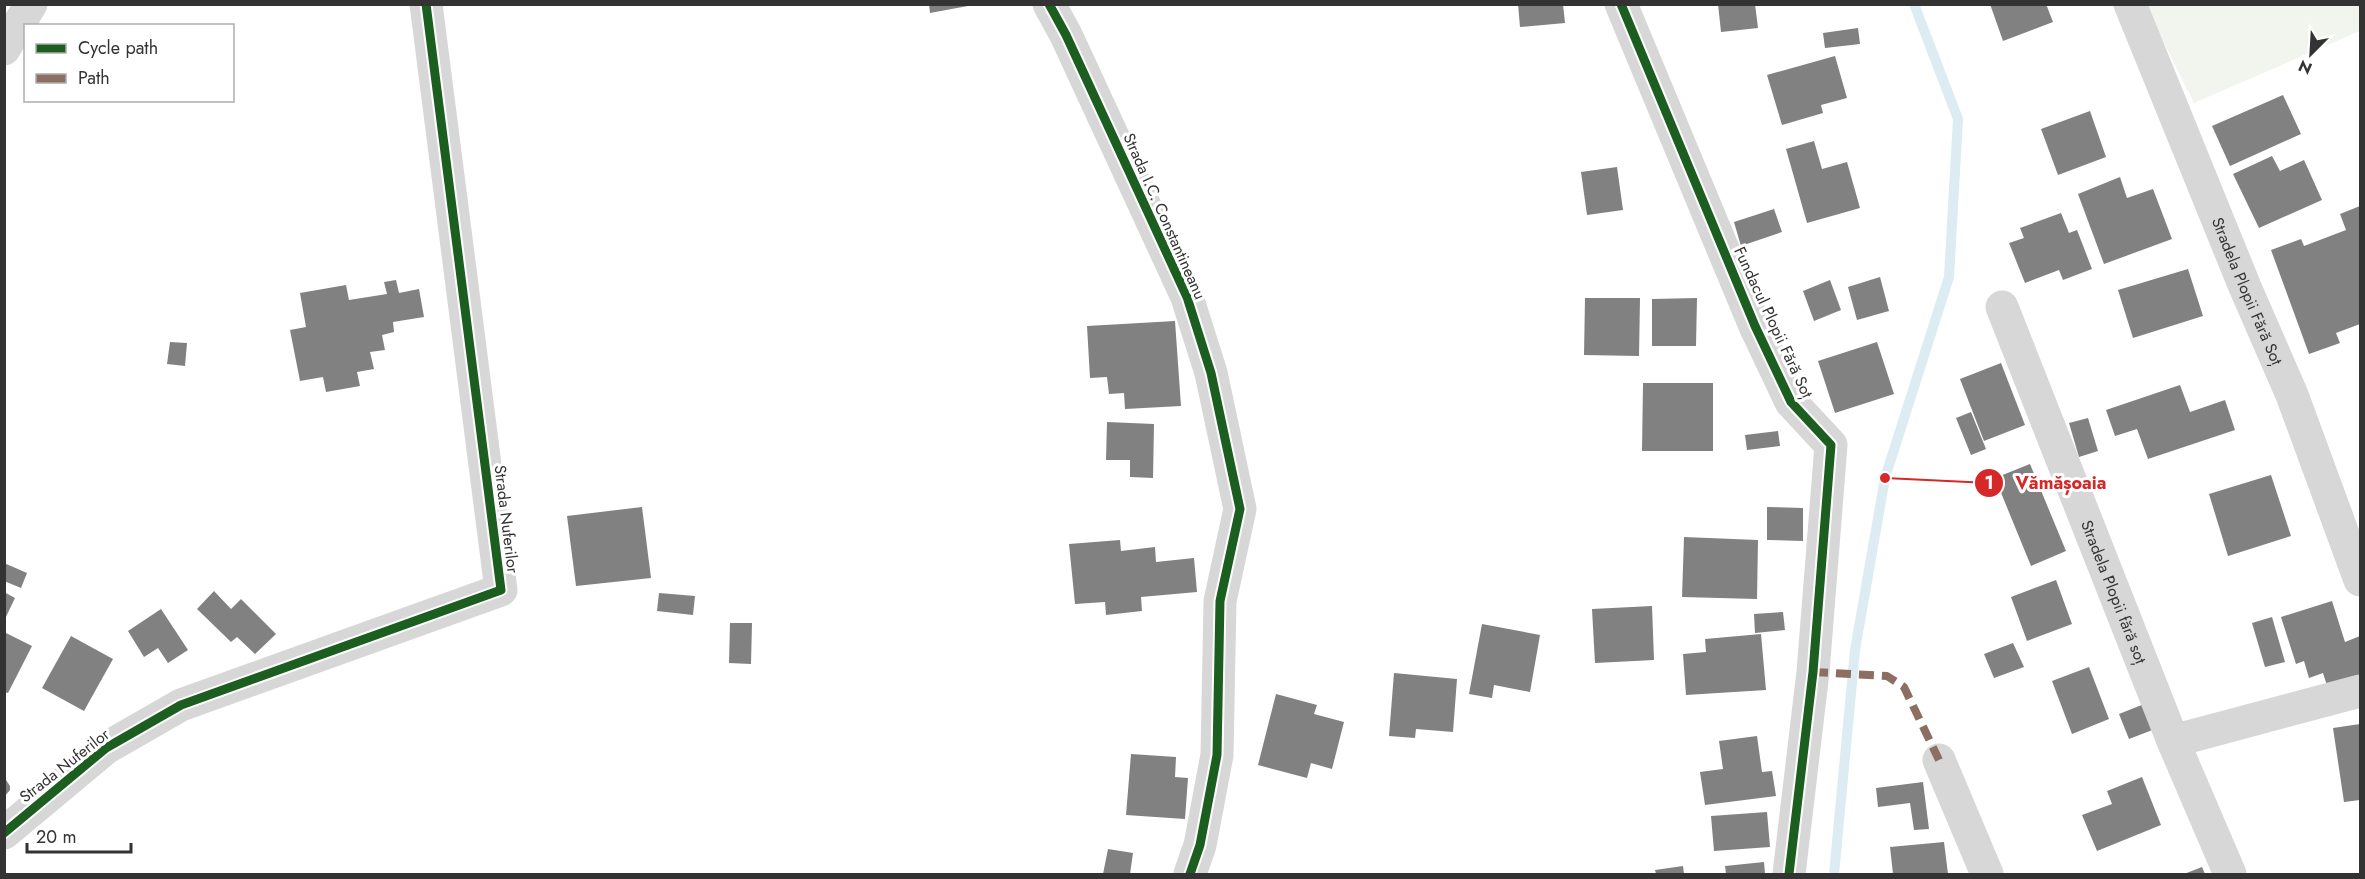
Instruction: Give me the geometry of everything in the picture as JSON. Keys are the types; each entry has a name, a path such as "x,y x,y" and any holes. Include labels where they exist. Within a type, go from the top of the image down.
{"street":[{"path":"4,49 31,4"},
{"name":"Strada Nuferilor","path":"4,833 106,748 181,705 501,590 426,4"},
{"name":"Strada I.C. Constantineanu","path":"1049,4 1066,35 1187,297 1211,374 1240,509 1220,601 1217,755 1200,845 1190,874"},
{"name":"Fundacul Plopii Fără Soț","path":"1621,4 1755,326 1791,402 1831,445 1813,672 1789,874"},
{"name":"Stradela Plopii Fără Soț","path":"2130,4 2245,287 2292,395 2361,580"},
{"name":"Stradela Plopii fără soț","path":"2002,307 2174,741 2230,874"},
{"path":"2174,741 2361,691"},
{"path":"1939,760 1987,874"}],"shaded area":[{"path":"2145,5 2360,5 2360,31 2194,103"}],"building":[{"path":"929,4 968,4 968,6 930,13"},
{"path":"1518,4 1563,4 1565,23 1520,27"},
{"path":"1718,4 1755,4 1758,28 1721,32"},
{"path":"1990,4 2046,4 2053,22 2003,41"},
{"path":"1858,28 1860,44 1825,48 1823,33"},
{"path":"1835,56 1847,98 1821,105 1823,113 1782,125 1767,75"},
{"path":"2283,95 2301,134 2230,166 2212,126"},
{"path":"2090,111 2106,157 2058,175 2041,129"},
{"path":"1814,141 1822,169 1847,162 1860,208 1807,223 1786,149"},
{"path":"2272,156 2280,171 2304,160 2322,200 2259,228 2233,174"},
{"path":"1617,167 1623,210 1587,215 1581,172"},
{"path":"2120,177 2127,198 2153,189 2172,239 2104,264 2078,194"},
{"path":"2360,206 2360,324 2336,333 2340,343 2309,354 2271,250 2301,239 2304,246 2346,230 2340,214"},
{"path":"1774,209 1782,232 1741,246 1734,222"},
{"path":"2061,213 2069,233 2077,230 2092,269 2063,280 2059,270 2025,283 2009,243 2024,238 2020,228"},
{"path":"2188,269 2203,316 2133,338 2118,290"},
{"path":"1880,277 1889,311 1857,320 1848,287"},
{"path":"396,280 399,293 419,289 424,317 393,322 394,332 382,335 385,350 370,352 374,369 357,372 360,386 326,392 323,377 300,381 290,330 306,327 300,293 346,285 349,300 387,294 384,282"},
{"path":"1830,280 1841,310 1814,321 1803,291"},
{"path":"1585,298 1640,298 1639,356 1584,355"},
{"path":"1697,298 1696,346 1652,346 1652,299"},
{"path":"1175,321 1181,406 1125,409 1124,393 1109,394 1107,377 1090,378 1087,326"},
{"path":"170,342 187,343 185,366 167,364"},
{"path":"1877,342 1894,394 1835,413 1818,361"},
{"path":"2001,363 2025,425 1984,441 1960,379"},
{"path":"1643,383 1713,383 1713,451 1642,451"},
{"path":"2180,385 2190,412 2225,400 2235,430 2148,459 2137,429 2115,436 2106,410"},
{"path":"1971,412 1986,449 1971,455 1956,418"},
{"path":"2088,418 2098,451 2079,457 2069,423"},
{"path":"1107,422 1154,424 1153,478 1130,477 1130,460 1106,460"},
{"path":"1778,431 1780,446 1747,450 1745,435"},
{"path":"2030,464 2066,551 2031,566 1995,478"},
{"path":"2271,475 2291,536 2228,556 2209,494"},
{"path":"642,507 651,578 576,586 567,516"},
{"path":"1767,507 1803,508 1803,541 1767,540"},
{"path":"1684,537 1758,540 1757,599 1682,597"},
{"path":"1120,540 1121,551 1155,547 1156,562 1194,558 1197,592 1141,597 1142,611 1106,615 1105,602 1075,604 1069,544"},
{"path":"4,563 27,573 21,588 4,581"},
{"path":"2056,580 2072,624 2027,641 2011,597"},
{"path":"214,591 231,609 241,599 276,634 255,654 237,637 231,642 197,609"},
{"path":"4,592 15,598 4,621"},
{"path":"659,593 695,596 693,615 657,611"},
{"path":"2332,601 2345,642 2360,636 2360,681 2329,692 2323,673 2309,678 2304,661 2296,664 2281,617"},
{"path":"1652,606 1654,660 1595,663 1592,609"},
{"path":"161,609 188,650 168,663 158,648 144,657 128,631"},
{"path":"1783,612 1785,630 1755,633 1754,614"},
{"path":"2272,617 2285,662 2265,667 2252,623"},
{"path":"730,623 752,623 751,664 729,663"},
{"path":"1482,624 1540,635 1530,692 1494,685 1492,698 1469,694"},
{"path":"4,632 32,646 8,693 4,692"},
{"path":"1761,634 1766,690 1686,695 1683,654 1706,652 1705,639"},
{"path":"71,636 113,659 84,711 42,688"},
{"path":"2013,643 2024,667 1994,678 1984,654"},
{"path":"2089,667 2109,719 2072,734 2052,681"},
{"path":"1394,673 1457,679 1453,732 1416,729 1415,738 1389,736"},
{"path":"1276,694 1317,705 1314,714 1344,722 1332,769 1311,763 1307,778 1258,765"},
{"path":"2144,704 2155,729 2129,739 2119,714"},
{"path":"2360,724 2360,800 2344,802 2333,728"},
{"path":"1757,736 1762,772 1772,771 1776,796 1705,805 1700,772 1723,769 1719,741"},
{"path":"1131,754 1176,757 1175,777 1188,778 1185,819 1126,815"},
{"path":"4,777 10,790 4,797"},
{"path":"2142,777 2161,825 2097,851 2082,815 2112,804 2107,791"},
{"path":"1923,782 1929,829 1914,830 1910,803 1878,807 1876,788"},
{"path":"1767,812 1770,847 1714,851 1711,816"},
{"path":"1944,842 1948,874 1893,874 1890,847"},
{"path":"1108,849 1133,853 1130,874 1103,874"},
{"path":"1764,862 1765,874 1726,874 1725,866"},
{"path":"1683,866 1684,874 1656,874 1655,870"},
{"path":"2202,867 2205,874 2184,874"}],"waterway":[{"path":"1834,874 1855,650 1885,478 1949,277 1958,119 1914,4"}],"marked path":[{"path":"1813,672 1887,676 1904,687 1939,760"}],"cycle path":[{"path":"4,833 106,748 181,705 501,590 426,4"},
{"path":"1049,4 1066,35 1187,297 1211,373 1240,509 1220,601 1217,755 1200,845 1190,874"},
{"path":"1621,4 1755,326 1791,402 1831,445 1813,672 1789,874"}],"place":[{"name":"Vămășoaia","path":"1885,478"}]}
